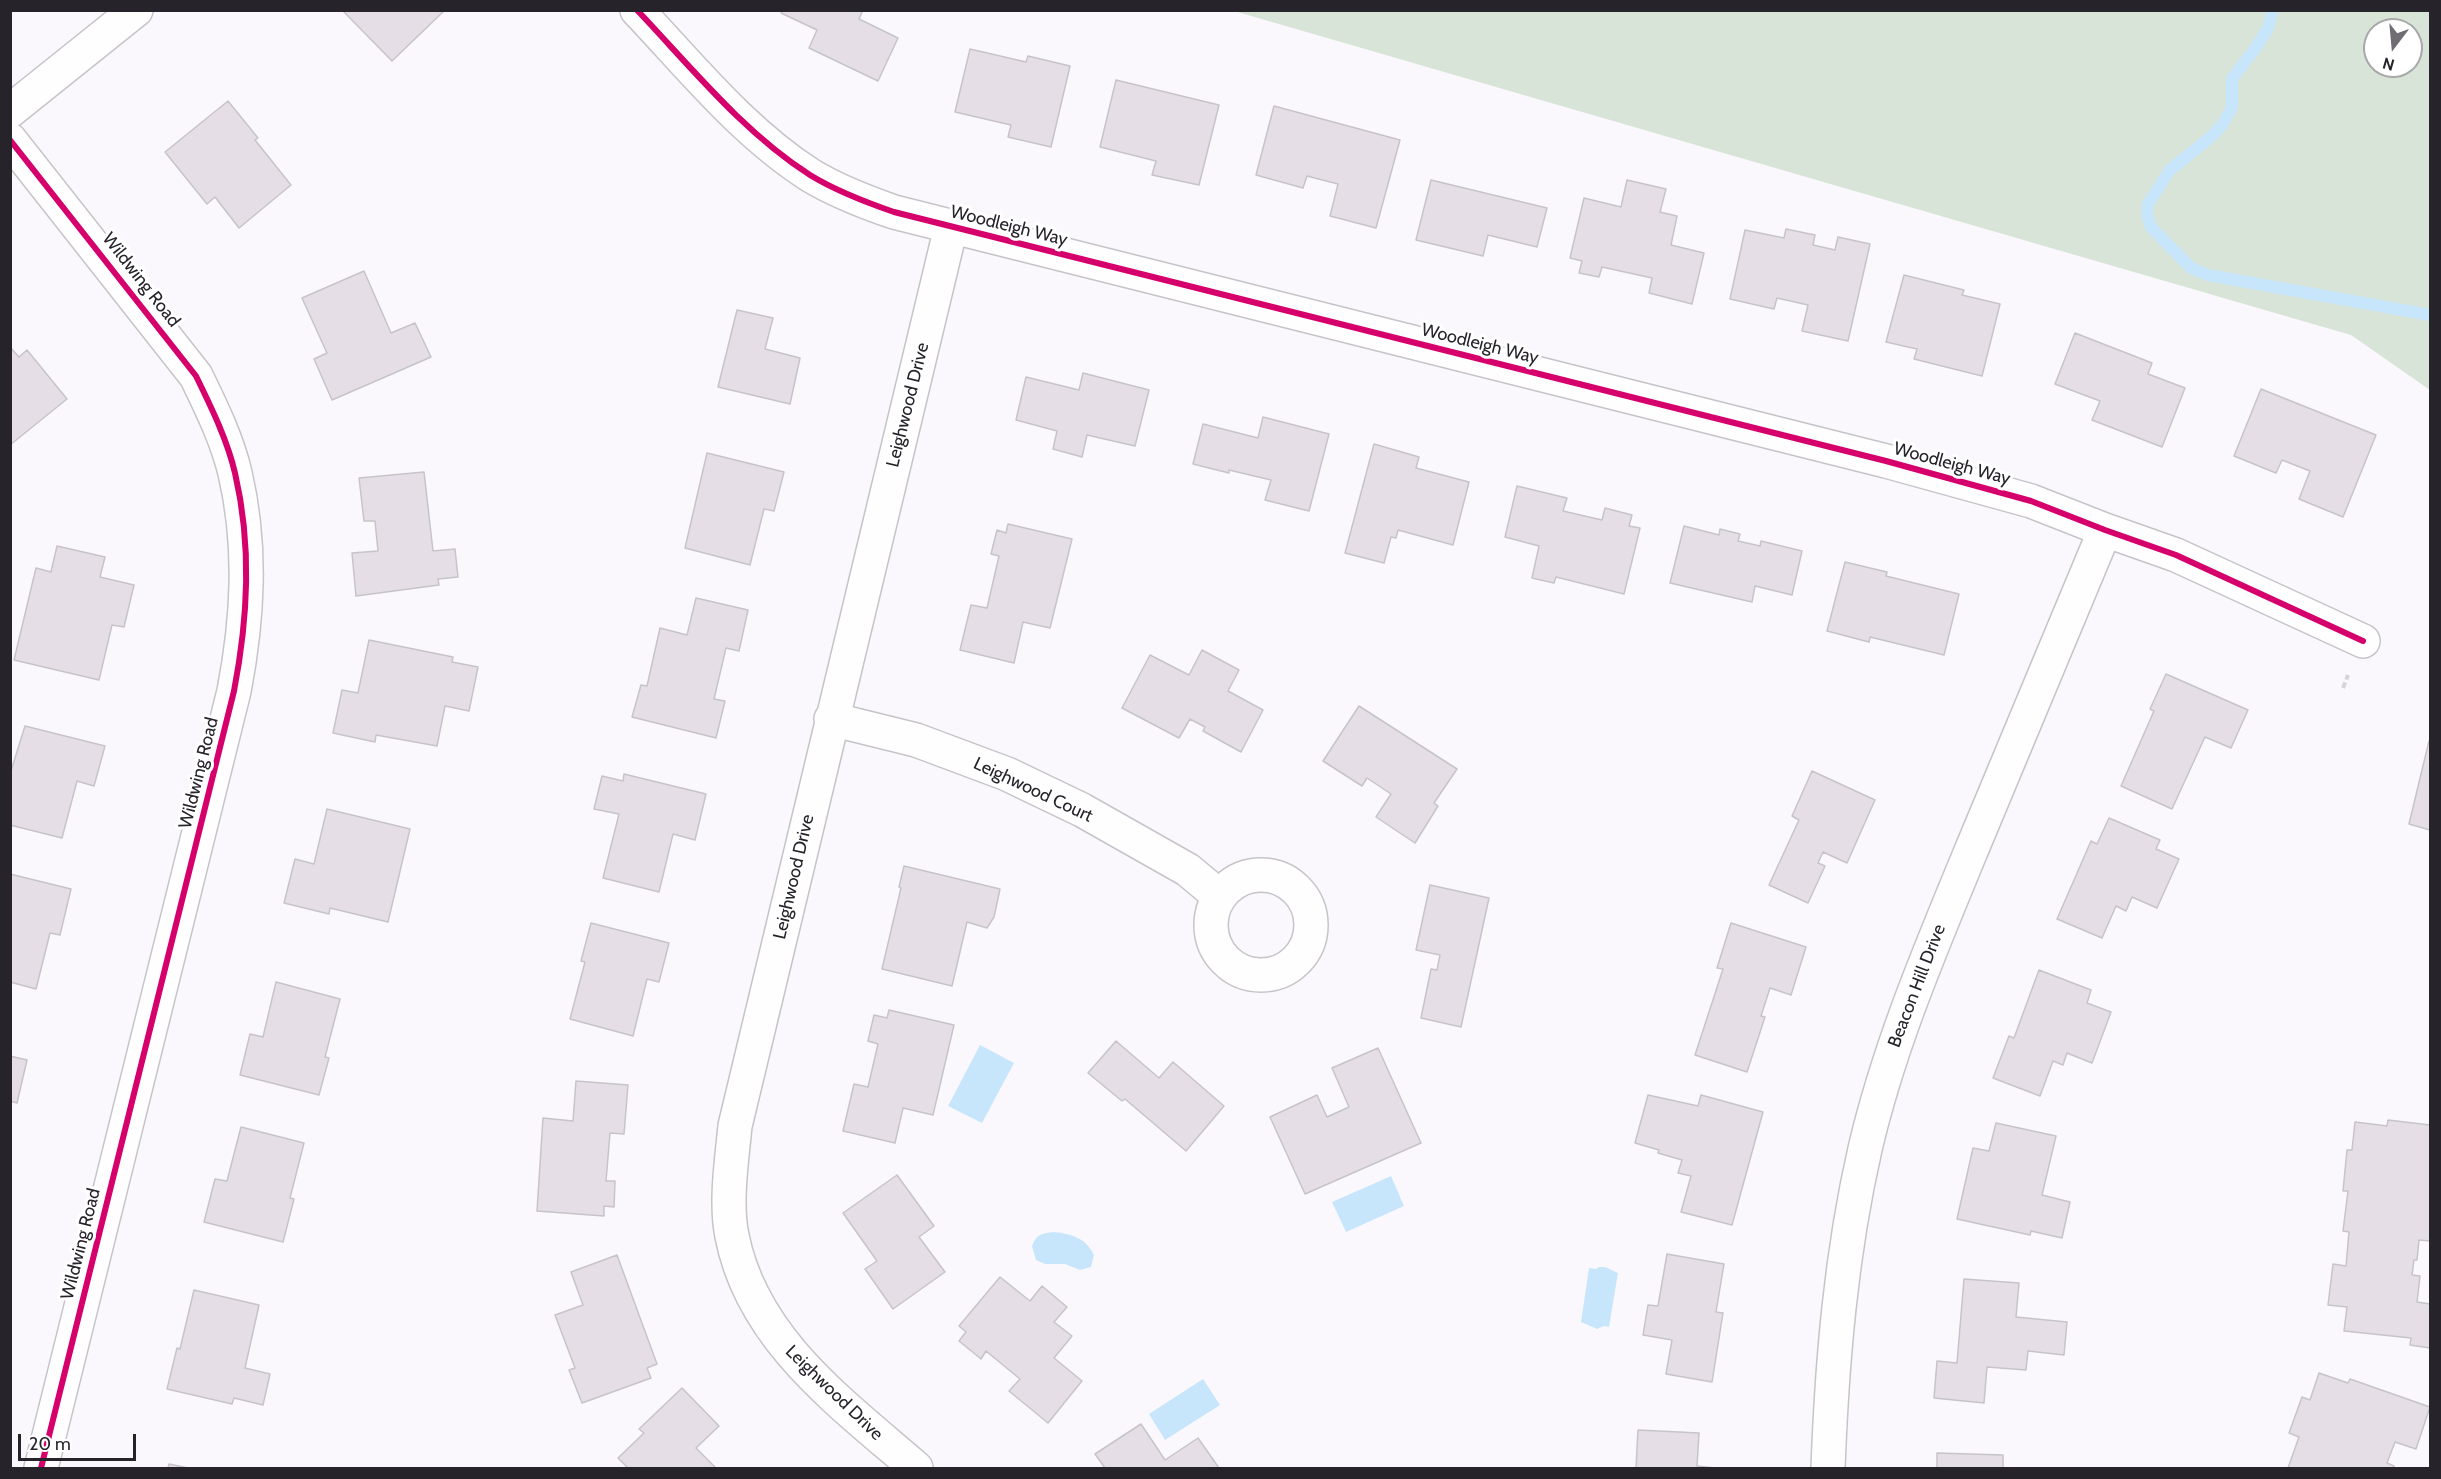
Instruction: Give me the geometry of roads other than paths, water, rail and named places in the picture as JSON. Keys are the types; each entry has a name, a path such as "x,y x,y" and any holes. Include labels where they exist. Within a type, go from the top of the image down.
{"street":[{"path":"10,111 136,10"},
{"name":"Woodleigh Way","path":"637,10 769,146 811,176 866,203 951,227 1886,461 2031,501 2176,555 2363,640"},
{"name":"Wildwing Road","path":"10,140 196,376 217,420 235,472 245,527 248,582 243,643 234,691 41,1468"},
{"name":"Leighwood Drive","path":"916,1468 821,1386 784,1347 755,1301 731,1234 730,1182 735,1125 951,227"},
{"name":"Beacon Hill Drive","path":"1828,1468 1837,1323 1846,1246 1865,1149 1891,1054 1924,963 2105,530"},
{"name":"Leighwood Court","path":"831,720 916,741 1007,774 1082,810 1178,865 1219,896"}],"water":[{"path":"980,1045 1014,1063 982,1123 948,1106"},
{"path":"1391,1176 1404,1206 1346,1232 1332,1202"},
{"path":"1054,1232 1067,1234 1083,1241 1094,1255 1091,1267 1080,1270 1065,1264 1045,1264 1036,1260 1032,1246 1036,1239 1043,1234"},
{"path":"1605,1267 1618,1273 1609,1327 1604,1326 1597,1329 1581,1322 1589,1268"},
{"path":"1203,1379 1220,1405 1165,1440 1149,1414"}],"waterway":[{"path":"2273,10 2268,28 2232,79 2232,107 2223,124 2212,136 2170,170 2148,204 2147,215 2151,227 2191,268 2208,275 2430,315"}]}
